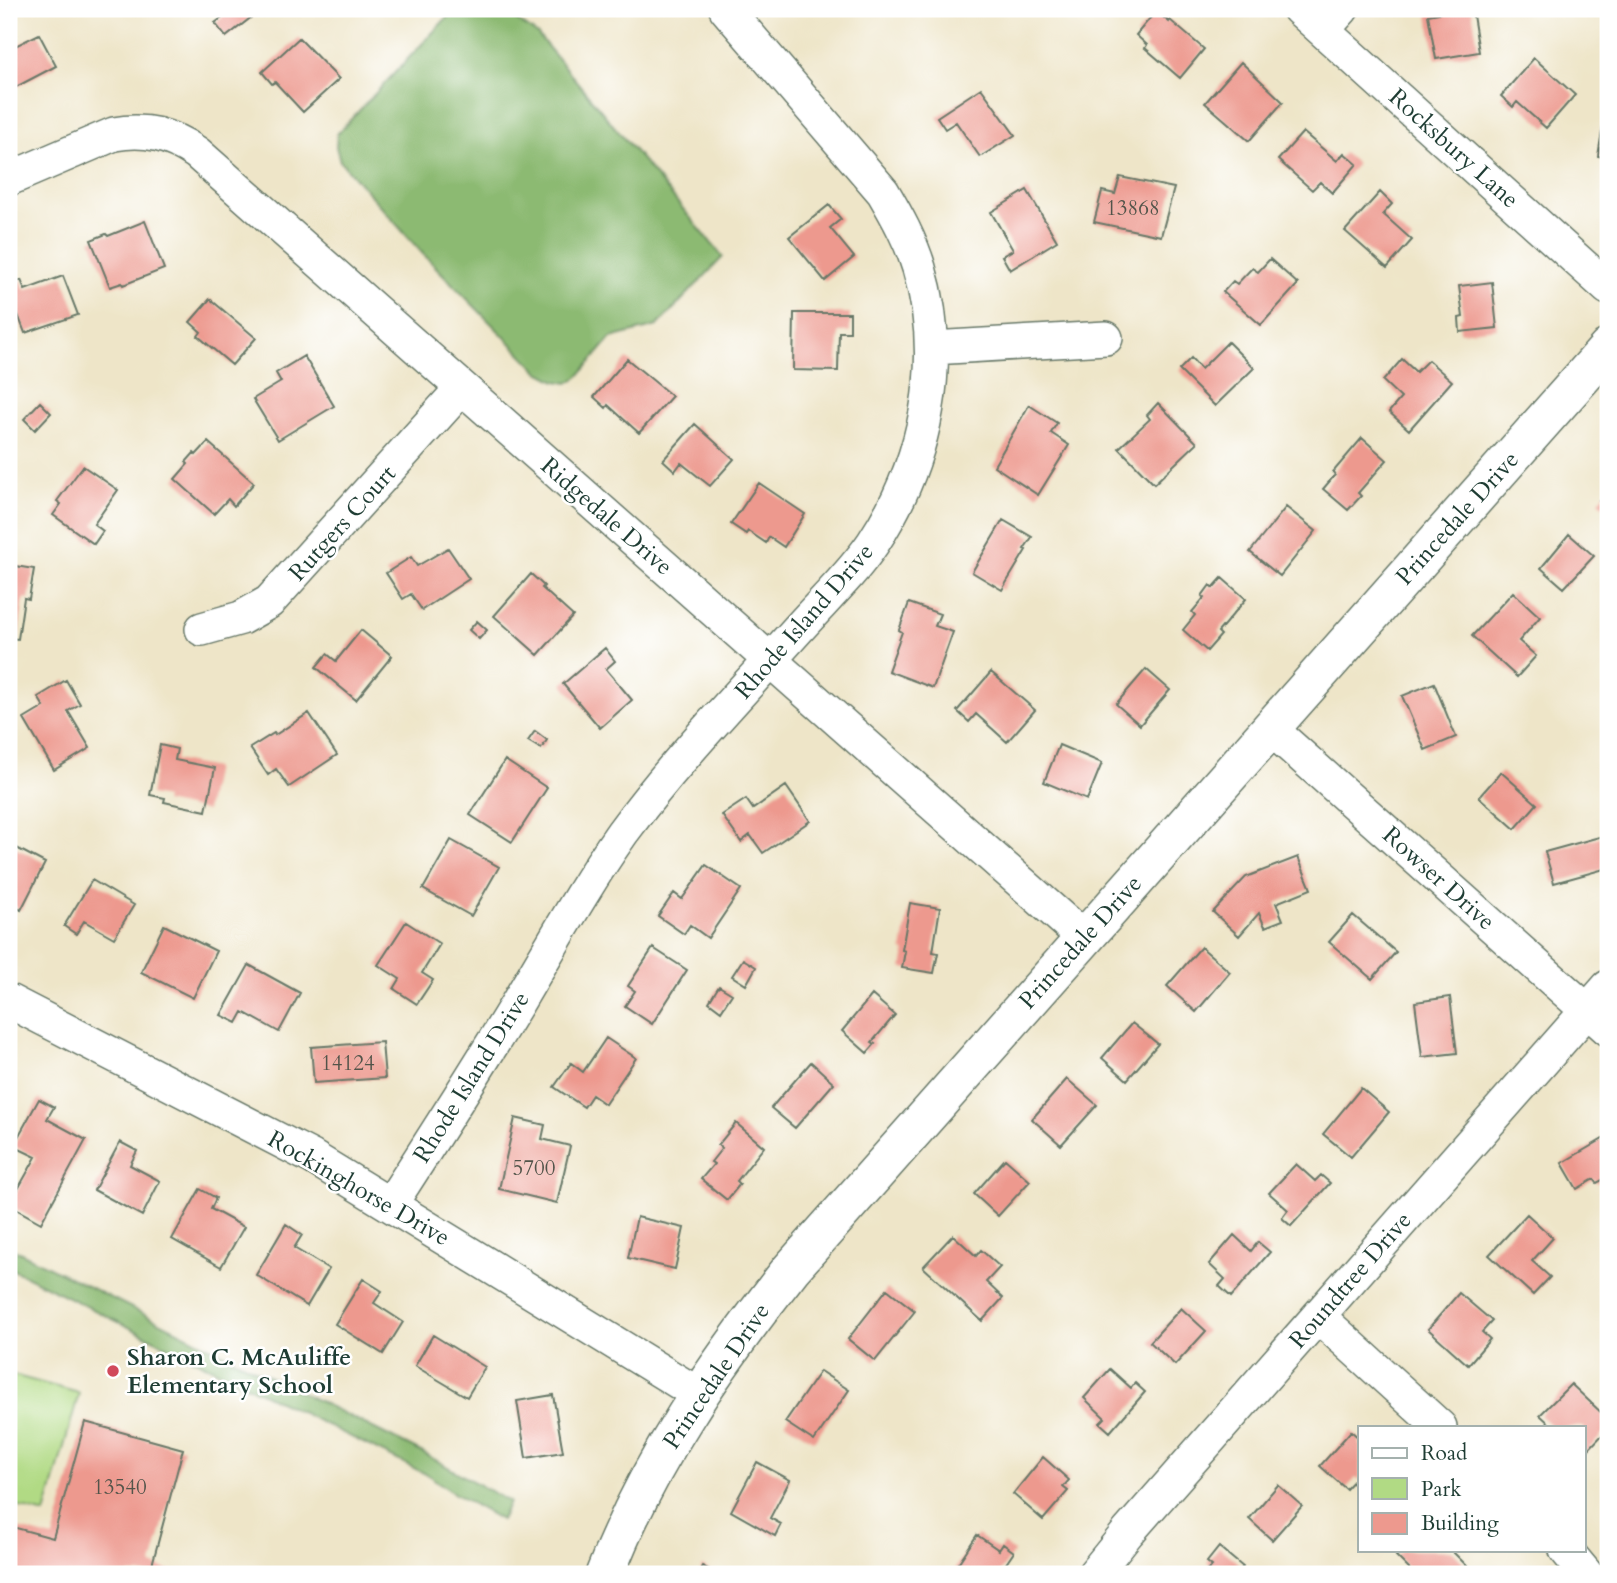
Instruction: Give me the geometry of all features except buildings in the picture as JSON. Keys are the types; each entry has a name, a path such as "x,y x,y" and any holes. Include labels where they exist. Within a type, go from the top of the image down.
{"street":[{"name":"Rhode Island Drive","path":"390,1205 621,835 660,784 862,558 899,496 918,448 929,398 932,348 929,312 919,267 901,224 883,192 726,9"},
{"name":"Rocksbury Lane","path":"1321,16 1608,288"},
{"name":"Ridgedale Drive","path":"9,179 114,134 130,131 172,138 197,153 1084,938"},
{"path":"932,348 1106,338"},
{"name":"Princedale Drive","path":"605,1574 649,1478 698,1394 735,1340 791,1269 1608,348"},
{"name":"Rutgers Court","path":"202,629 241,618 269,602 462,388"},
{"name":"Rowser Drive","path":"1270,728 1601,1009"},
{"name":"Rockinghorse Drive","path":"9,1001 312,1157 698,1394"},
{"name":"Roundtree Drive","path":"1094,1574 1318,1316 1601,1009"},
{"path":"1318,1316 1439,1426"},
{"path":"1568,1552 1586,1574"}],"green space":[{"path":"455,9 501,9 538,35 723,257 657,326 611,338 578,377 568,383 556,381 539,372 423,254 340,161 336,147 337,134"},
{"path":"9,1247 423,1453 509,1502 501,1520 428,1475 9,1268"},
{"path":"9,1374 79,1393 45,1514 9,1504"}],"place":[{"name":"Sharon C. McAuliffe Elementary School","path":"113,1371"}]}
